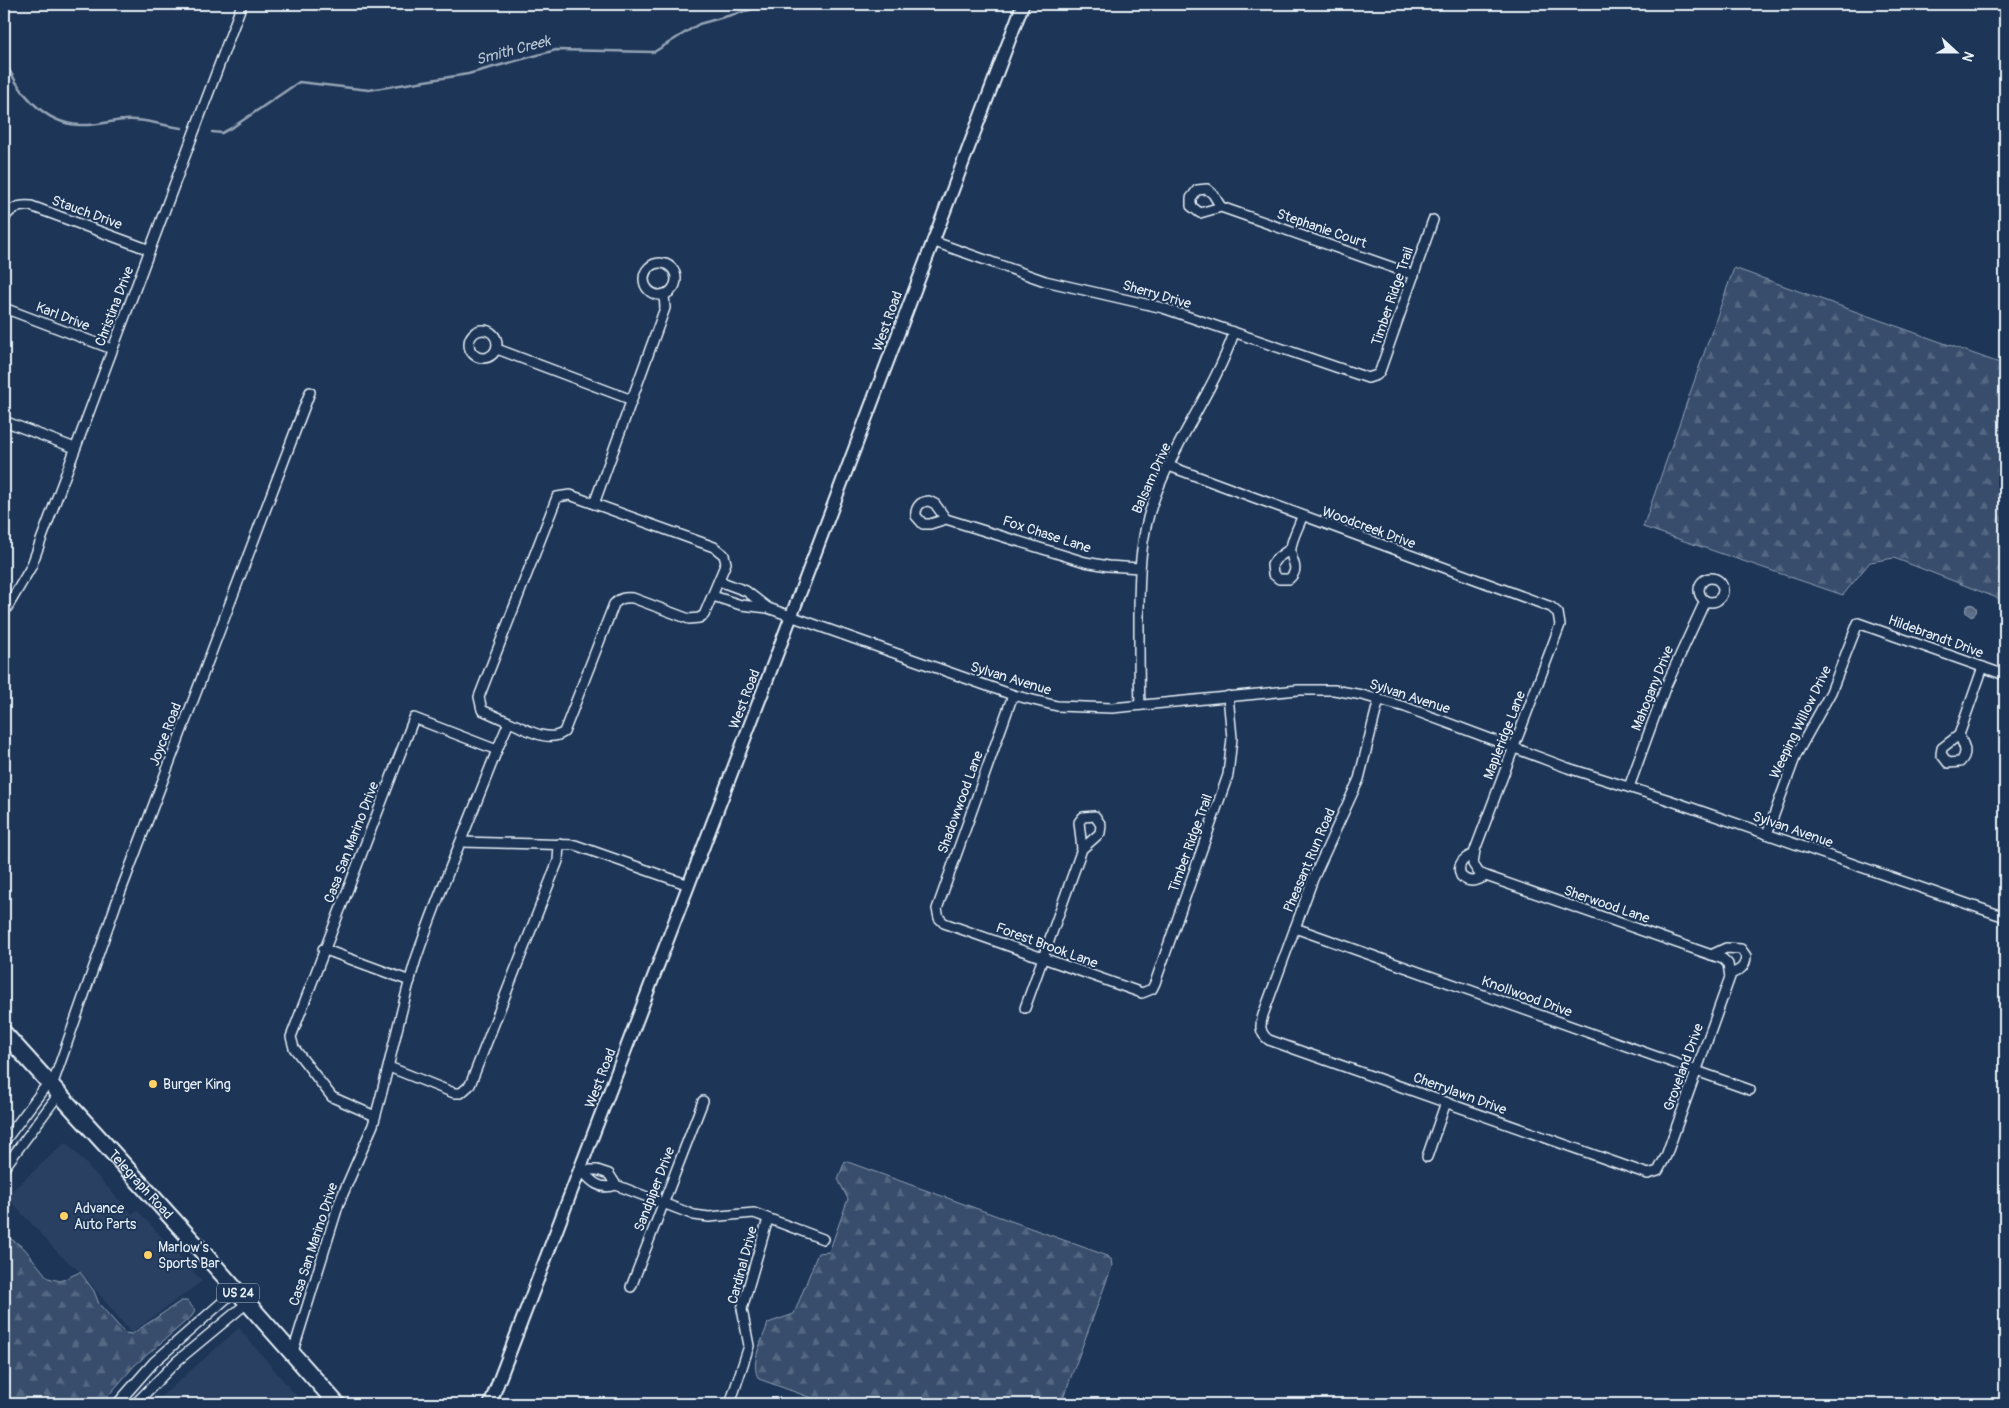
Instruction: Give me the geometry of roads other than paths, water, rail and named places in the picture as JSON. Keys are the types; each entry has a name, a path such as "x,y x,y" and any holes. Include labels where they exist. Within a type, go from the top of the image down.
{"main road":[{"name":"Telegraph Road","path":"4,1033 236,1290 336,1404"}],"street":[{"name":"Christina Drive","path":"4,613 30,567 242,4"},
{"name":"West Road","path":"490,1404 1023,4"},
{"name":"Stauch Drive","path":"4,220 14,209 31,206 150,250"},
{"name":"Stephanie Court","path":"1221,208 1414,275"},
{"name":"Timber Ridge Trail","path":"1373,378 1380,370 1433,220"},
{"name":"Sherry Drive","path":"932,241 1045,281 1163,308 1362,377 1373,378"},
{"path":"594,504 665,308 664,294"},
{"name":"Karl Drive","path":"4,308 112,349"},
{"name":"Balsam Drive","path":"1140,706 1140,568 1145,524 1156,492 1216,377 1234,333"},
{"path":"497,349 632,400"},
{"name":"Joyce Road","path":"53,1088 119,895 310,392"},
{"path":"4,421 75,448"},
{"name":"Woodcreek Drive","path":"1169,466 1551,607 1558,613"},
{"path":"565,494 594,504 718,549 724,555 726,563 704,614 694,619 634,598 620,599 614,604 564,732 556,737 548,737 482,710 479,697 557,496 565,494"},
{"path":"1290,549 1302,516"},
{"name":"Fox Chase Lane","path":"946,518 1085,562 1140,568"},
{"path":"719,581 746,591 768,608"},
{"path":"713,596 741,605 768,608"},
{"name":"Mahogany Drive","path":"1629,787 1665,688 1705,601"},
{"name":"Sylvan Avenue","path":"768,608 1013,695 1074,708 1140,706 1228,696 1320,689 1348,692 1379,699 1514,746 1568,768 1629,787 2005,917"},
{"name":"Mapleridge Lane","path":"1474,867 1472,860 1474,854 1560,625 1558,613"},
{"name":"Hildebrandt Drive","path":"1858,623 2005,675"},
{"name":"Weeping Willow Drive","path":"1766,834 1796,755 1831,692 1858,623"},
{"path":"1959,734 1983,667"},
{"name":"Shadowwood Lane","path":"939,918 937,909 1013,695"},
{"name":"Timber Ridge Trail","path":"1147,992 1155,984 1226,784 1232,738 1228,696"},
{"name":"Pheasant Run Road","path":"1261,1030 1263,1015 1315,874 1359,779 1379,699"},
{"name":"Casa San Marino Drive","path":"292,1355 339,1203 363,1150 375,1116 410,981 497,750 414,718 293,1030 292,1043 332,1097 375,1116"},
{"path":"497,750 508,722"},
{"path":"462,842 559,844 586,848 689,885"},
{"path":"389,1067 454,1093 461,1093 470,1085 558,861 559,844"},
{"path":"1025,1008 1082,849"},
{"path":"1474,854 1460,864 1461,876 1467,881 1473,881 1486,876"},
{"name":"Sherwood Lane","path":"1474,867 1486,876 1723,959 1730,970"},
{"name":"Forest Brook Lane","path":"939,918 944,923 1136,993 1147,992"},
{"name":"Knollwood Drive","path":"1296,928 1750,1090"},
{"path":"1711,955 1726,948 1741,949 1746,956 1744,965 1730,970"},
{"path":"323,950 410,981"},
{"name":"Groveland Drive","path":"1655,1173 1661,1168 1730,970"},
{"name":"Cherrylawn Drive","path":"1261,1030 1269,1040 1648,1174 1655,1173"},
{"path":"4,1142 53,1088"},
{"path":"4,1168 53,1088"},
{"name":"Sandpiper Drive","path":"631,1287 703,1101"},
{"path":"1427,1157 1446,1102"},
{"path":"580,1170 598,1186 608,1188 616,1184"},
{"path":"580,1170 597,1170 609,1174 616,1184 701,1216 754,1214 823,1239"},
{"name":"Cardinal Drive","path":"730,1404 749,1346 742,1309 768,1219"},
{"path":"116,1404 140,1376 236,1290"},
{"path":"136,1404 177,1361 247,1303"},
{"path":"168,1351 177,1361"}],"water":[{"path":"1971,604 1977,610 1971,616 1965,610"}],"waterway":[{"name":"Smith Creek","path":"212,132 222,133 233,127 299,82 369,90 468,74 556,50 654,52 699,24 760,7 826,4"},
{"name":"Smith Creek","path":"4,58 9,70 24,93 43,112 54,118 80,125 139,120 182,128"}],"place":[{"name":"Burger King","path":"153,1084"},
{"name":"Advance Auto Parts","path":"64,1216"},
{"name":"Marlow's Sports Bar","path":"148,1255"}]}
